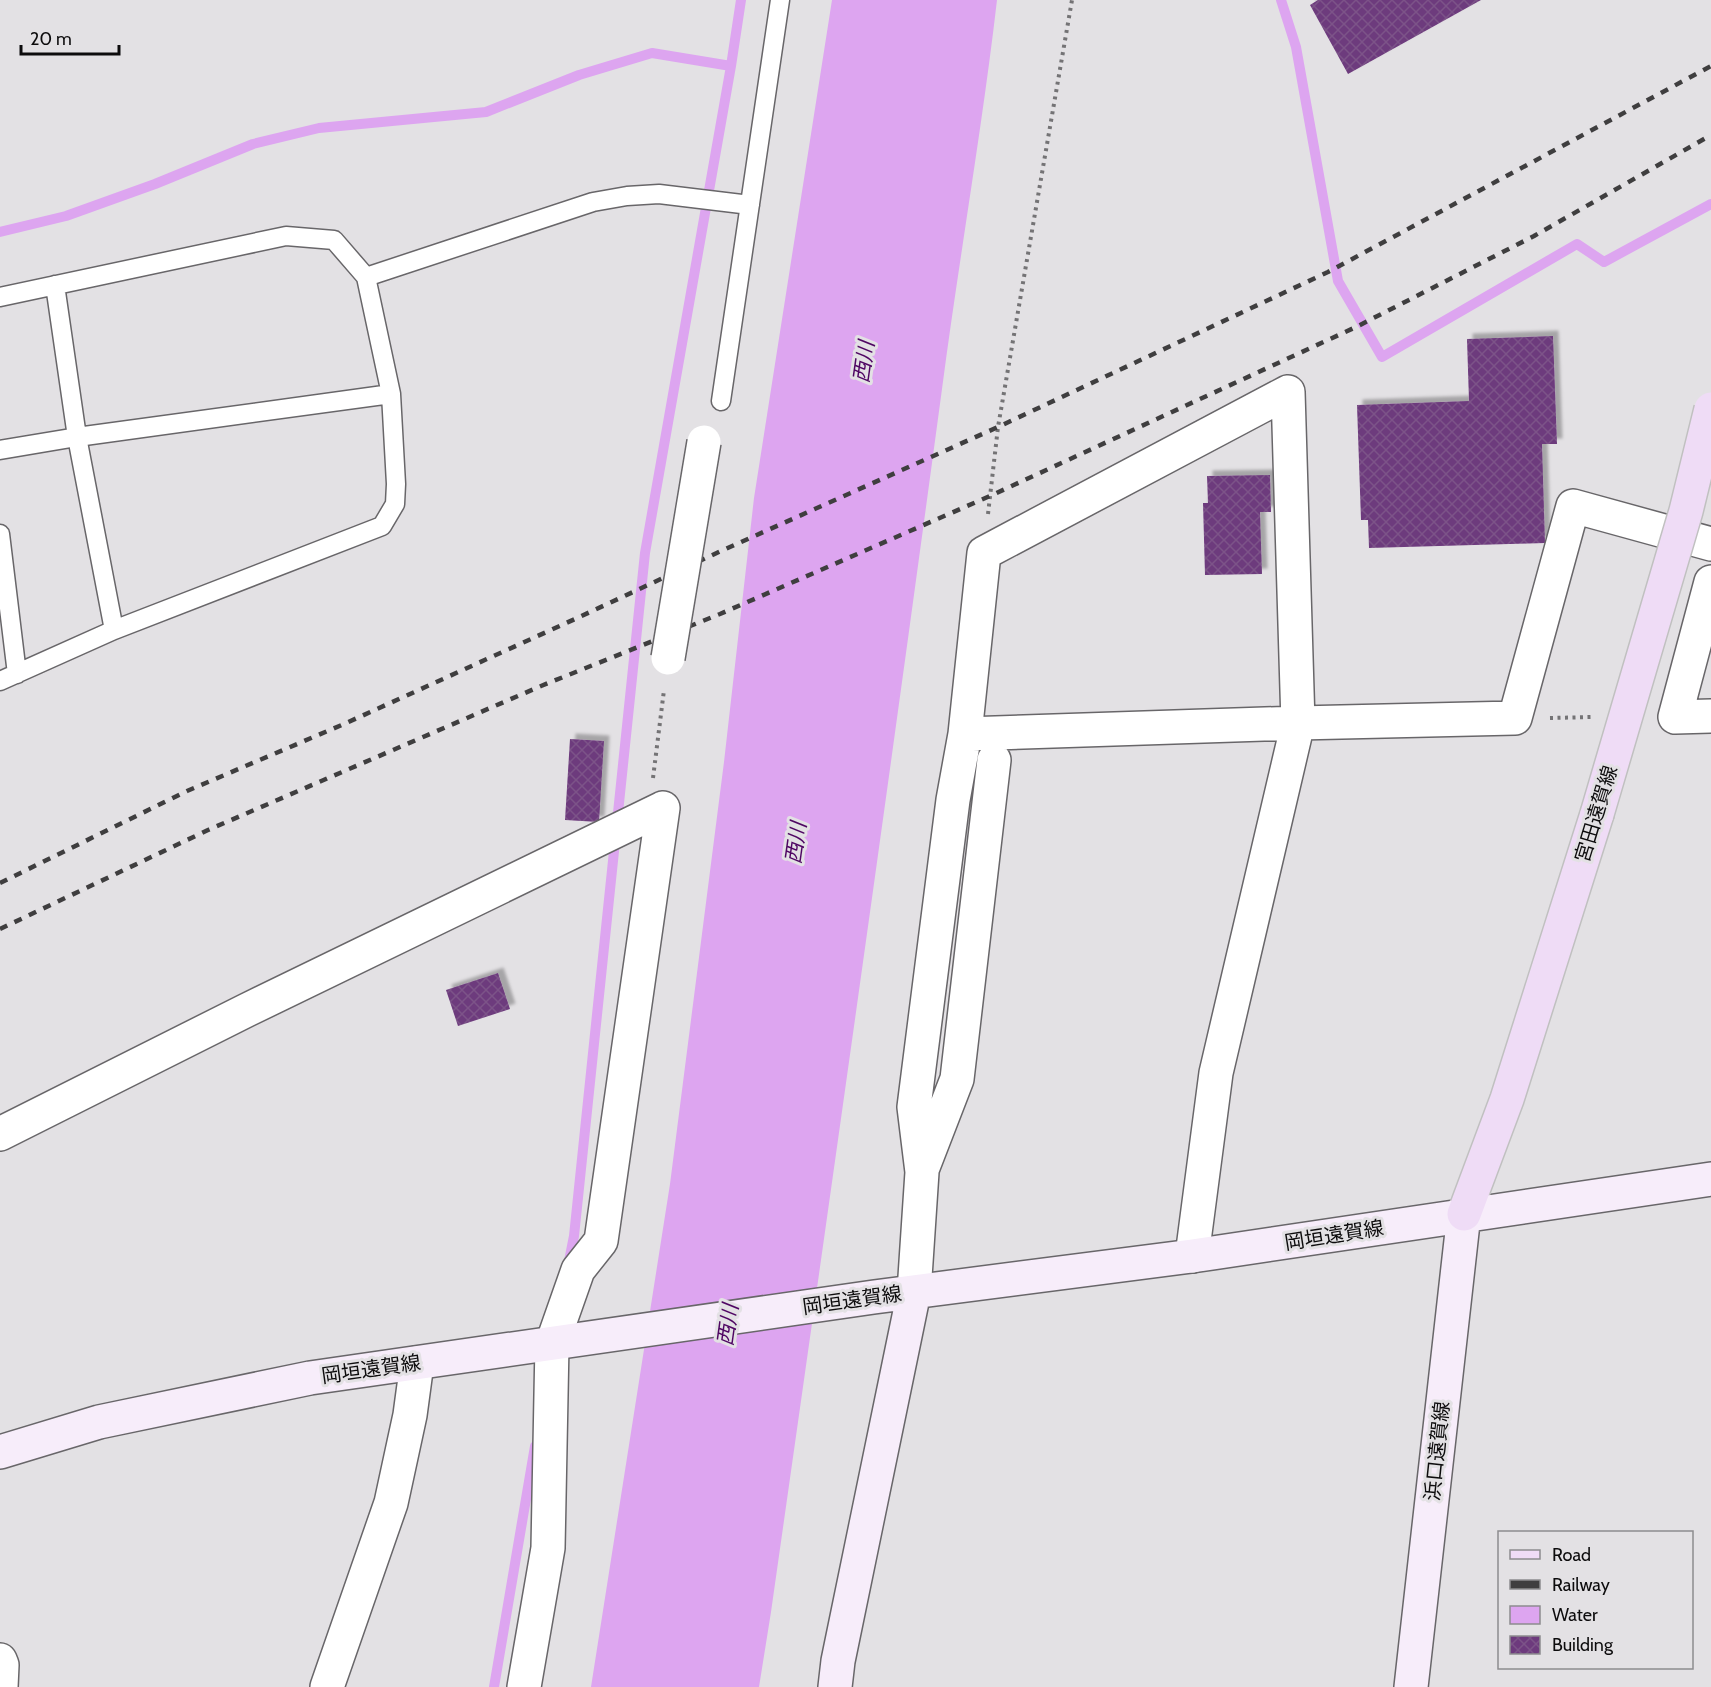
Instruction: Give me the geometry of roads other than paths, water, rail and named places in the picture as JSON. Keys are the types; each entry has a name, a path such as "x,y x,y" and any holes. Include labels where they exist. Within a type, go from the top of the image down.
{"main road":[{"name":"宮田遠賀線","path":"1464,1214 1507,1099 1596,814 1686,511 1711,409"},
{"name":"岡垣遠賀線","path":"0,1452 99,1422 310,1378 874,1297 1192,1256 1711,1179"},
{"name":"浜口遠賀線","path":"1411,1687 1464,1214"},
{"path":"835,1687 838,1661 914,1292"}],"street":[{"path":"914,1292 922,1172 914,1107 953,800 966,735 984,553 1288,392 1298,723 1216,1073 1192,1256"},
{"path":"668,658 704,442"},
{"path":"966,735 1515,718 1573,506 1711,543"},
{"path":"1711,582 1675,717 1711,716"},
{"path":"922,1172 957,1079 994,760"},
{"path":"0,1134 247,1010 663,808 601,1241 578,1270 552,1344 548,1548 525,1687"},
{"path":"327,1687 391,1503 410,1414 417,1363"},
{"path":"0,1660 2,1665 1,1687"}],"lane":[{"path":"721,402 744,204 780,0"},
{"path":"366,277 593,201 627,195 659,194 744,204"},
{"path":"0,297 286,236 334,240 366,277 391,394 396,484 395,504 382,526 114,630 8,678 0,534"},
{"path":"55,285 77,437 114,630"},
{"path":"0,450 77,437 391,394"}],"water":[{"name":"西川","path":"832,0 997,0 771,1612 759,1687 591,1687 670,1184 724,762 754,498"}],"waterway":[{"path":"0,232 66,216 155,184 253,144 319,128 486,112 579,75 652,53 731,66 741,0"},
{"path":"1281,0 1296,47 1338,281 1382,357 1577,244 1604,262 1711,204"},
{"path":"568,1266 574,1236 645,553 731,66"},
{"path":"494,1687 535,1446"}],"railway":[{"path":"0,883 187,791 344,724 998,427 1328,272 1711,66"},
{"path":"0,929 208,830 541,686 720,614 990,496 1356,327 1534,236 1711,135"}]}
